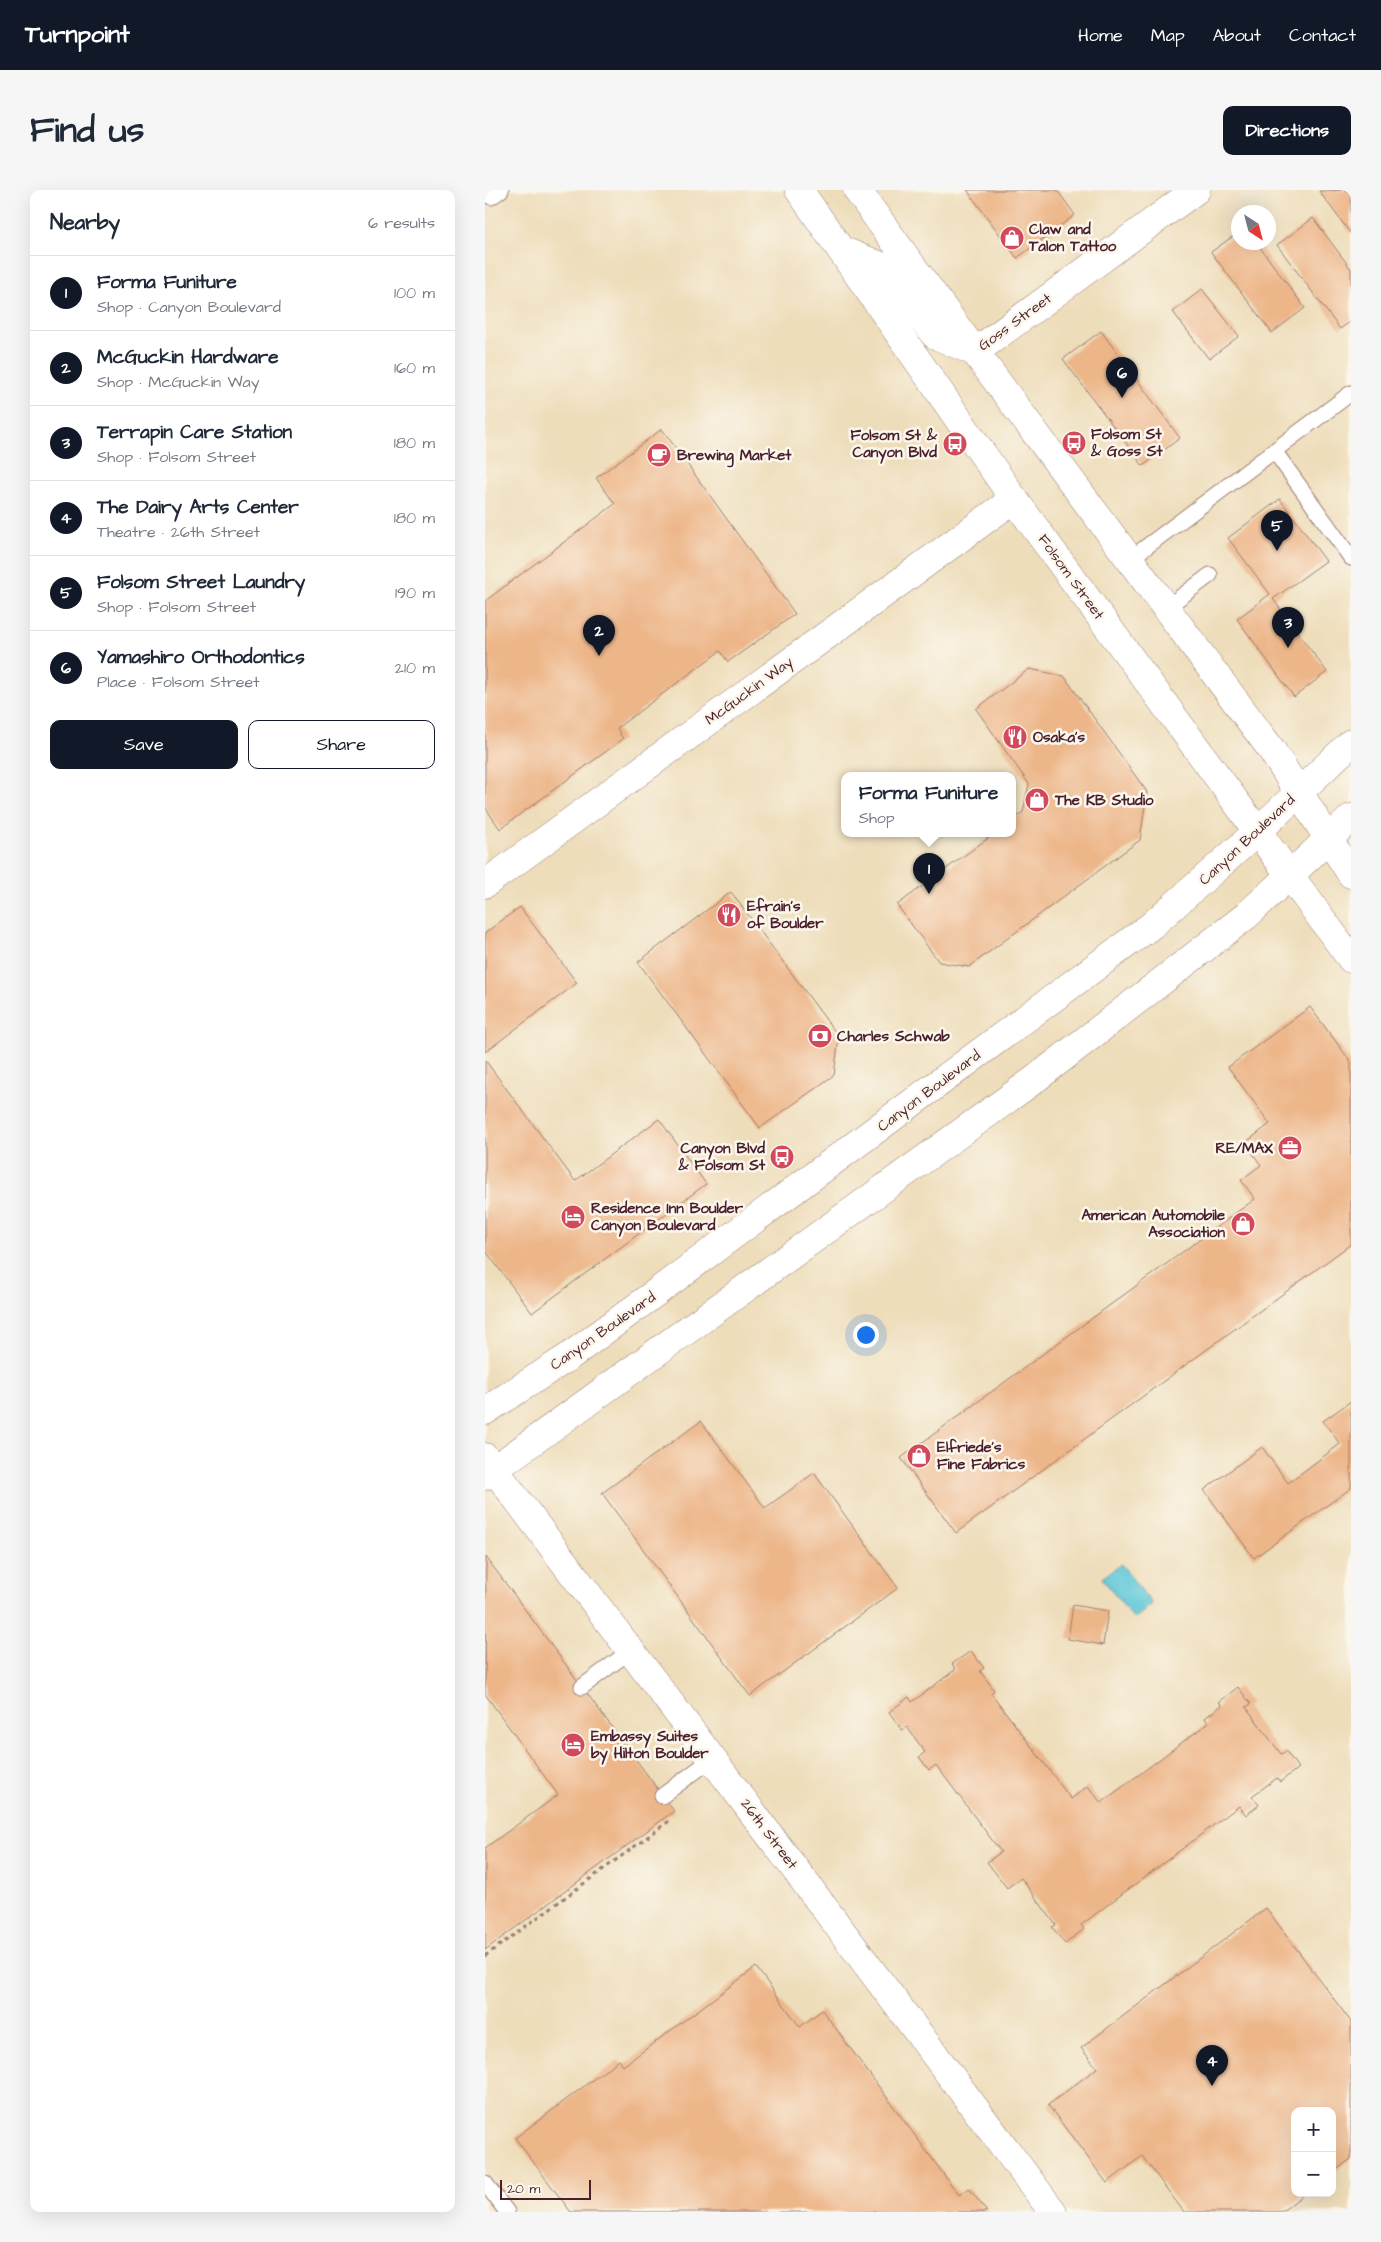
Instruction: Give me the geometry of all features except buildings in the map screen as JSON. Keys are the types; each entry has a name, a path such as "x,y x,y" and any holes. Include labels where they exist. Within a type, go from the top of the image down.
{"main road":[{"name":"Folsom Street","path":"799,190 1014,499 1351,959"},
{"name":"Goss Street","path":"841,250 881,266 935,335 975,352 1196,190"},
{"path":"857,191 1271,749 1351,874"},
{"name":"McGuckin Way","path":"485,884 1014,499"},
{"name":"Canyon Boulevard","path":"485,1410 570,1356 620,1320 1152,925 1257,832 1351,743"},
{"path":"488,1467 1026,1085 1219,939 1290,877 1351,818"},
{"name":"26th Street","path":"488,1467 712,1759 1053,2212"}],"lane":[{"path":"1130,559 1275,452 1351,393"},
{"path":"1275,452 1351,558"},
{"path":"1166,608 1210,575"},
{"path":"582,1686 630,1651"},
{"path":"662,1796 712,1759"},
{"path":"485,2183 507,2212"}],"path":[{"path":"485,1956 675,1817"}],"water":[{"path":"1121,1564 1152,1604 1134,1619 1102,1578"}],"place":[{"name":"Claw and Talon Tattoo","path":"1012,238"},
{"name":"Yamashiro Orthodontics","path":"1122,398"},
{"name":"Folsom St & Goss St","path":"1074,443"},
{"name":"Folsom St & Canyon Blvd","path":"955,444"},
{"name":"Brewing Market","path":"659,455"},
{"name":"Folsom Street Laundry","path":"1277,551"},
{"name":"Terrapin Care Station","path":"1288,648"},
{"name":"McGuckin Hardware","path":"599,656"},
{"name":"Osaka's","path":"1015,737"},
{"name":"The KB Studio","path":"1037,800"},
{"name":"Forma Funiture","path":"929,894"},
{"name":"Efrain's of Boulder","path":"729,915"},
{"name":"Charles Schwab","path":"820,1036"},
{"name":"RE/MAX","path":"1290,1148"},
{"name":"Canyon Blvd & Folsom St","path":"782,1157"},
{"name":"Residence Inn Boulder Canyon Boulevard","path":"573,1217"},
{"name":"American Automobile Association","path":"1243,1224"},
{"name":"Elfriede’s Fine Fabrics","path":"919,1456"},
{"name":"Embassy Suites by Hilton Boulder","path":"573,1745"},
{"name":"The Dairy Arts Center","path":"1212,2086"}]}
